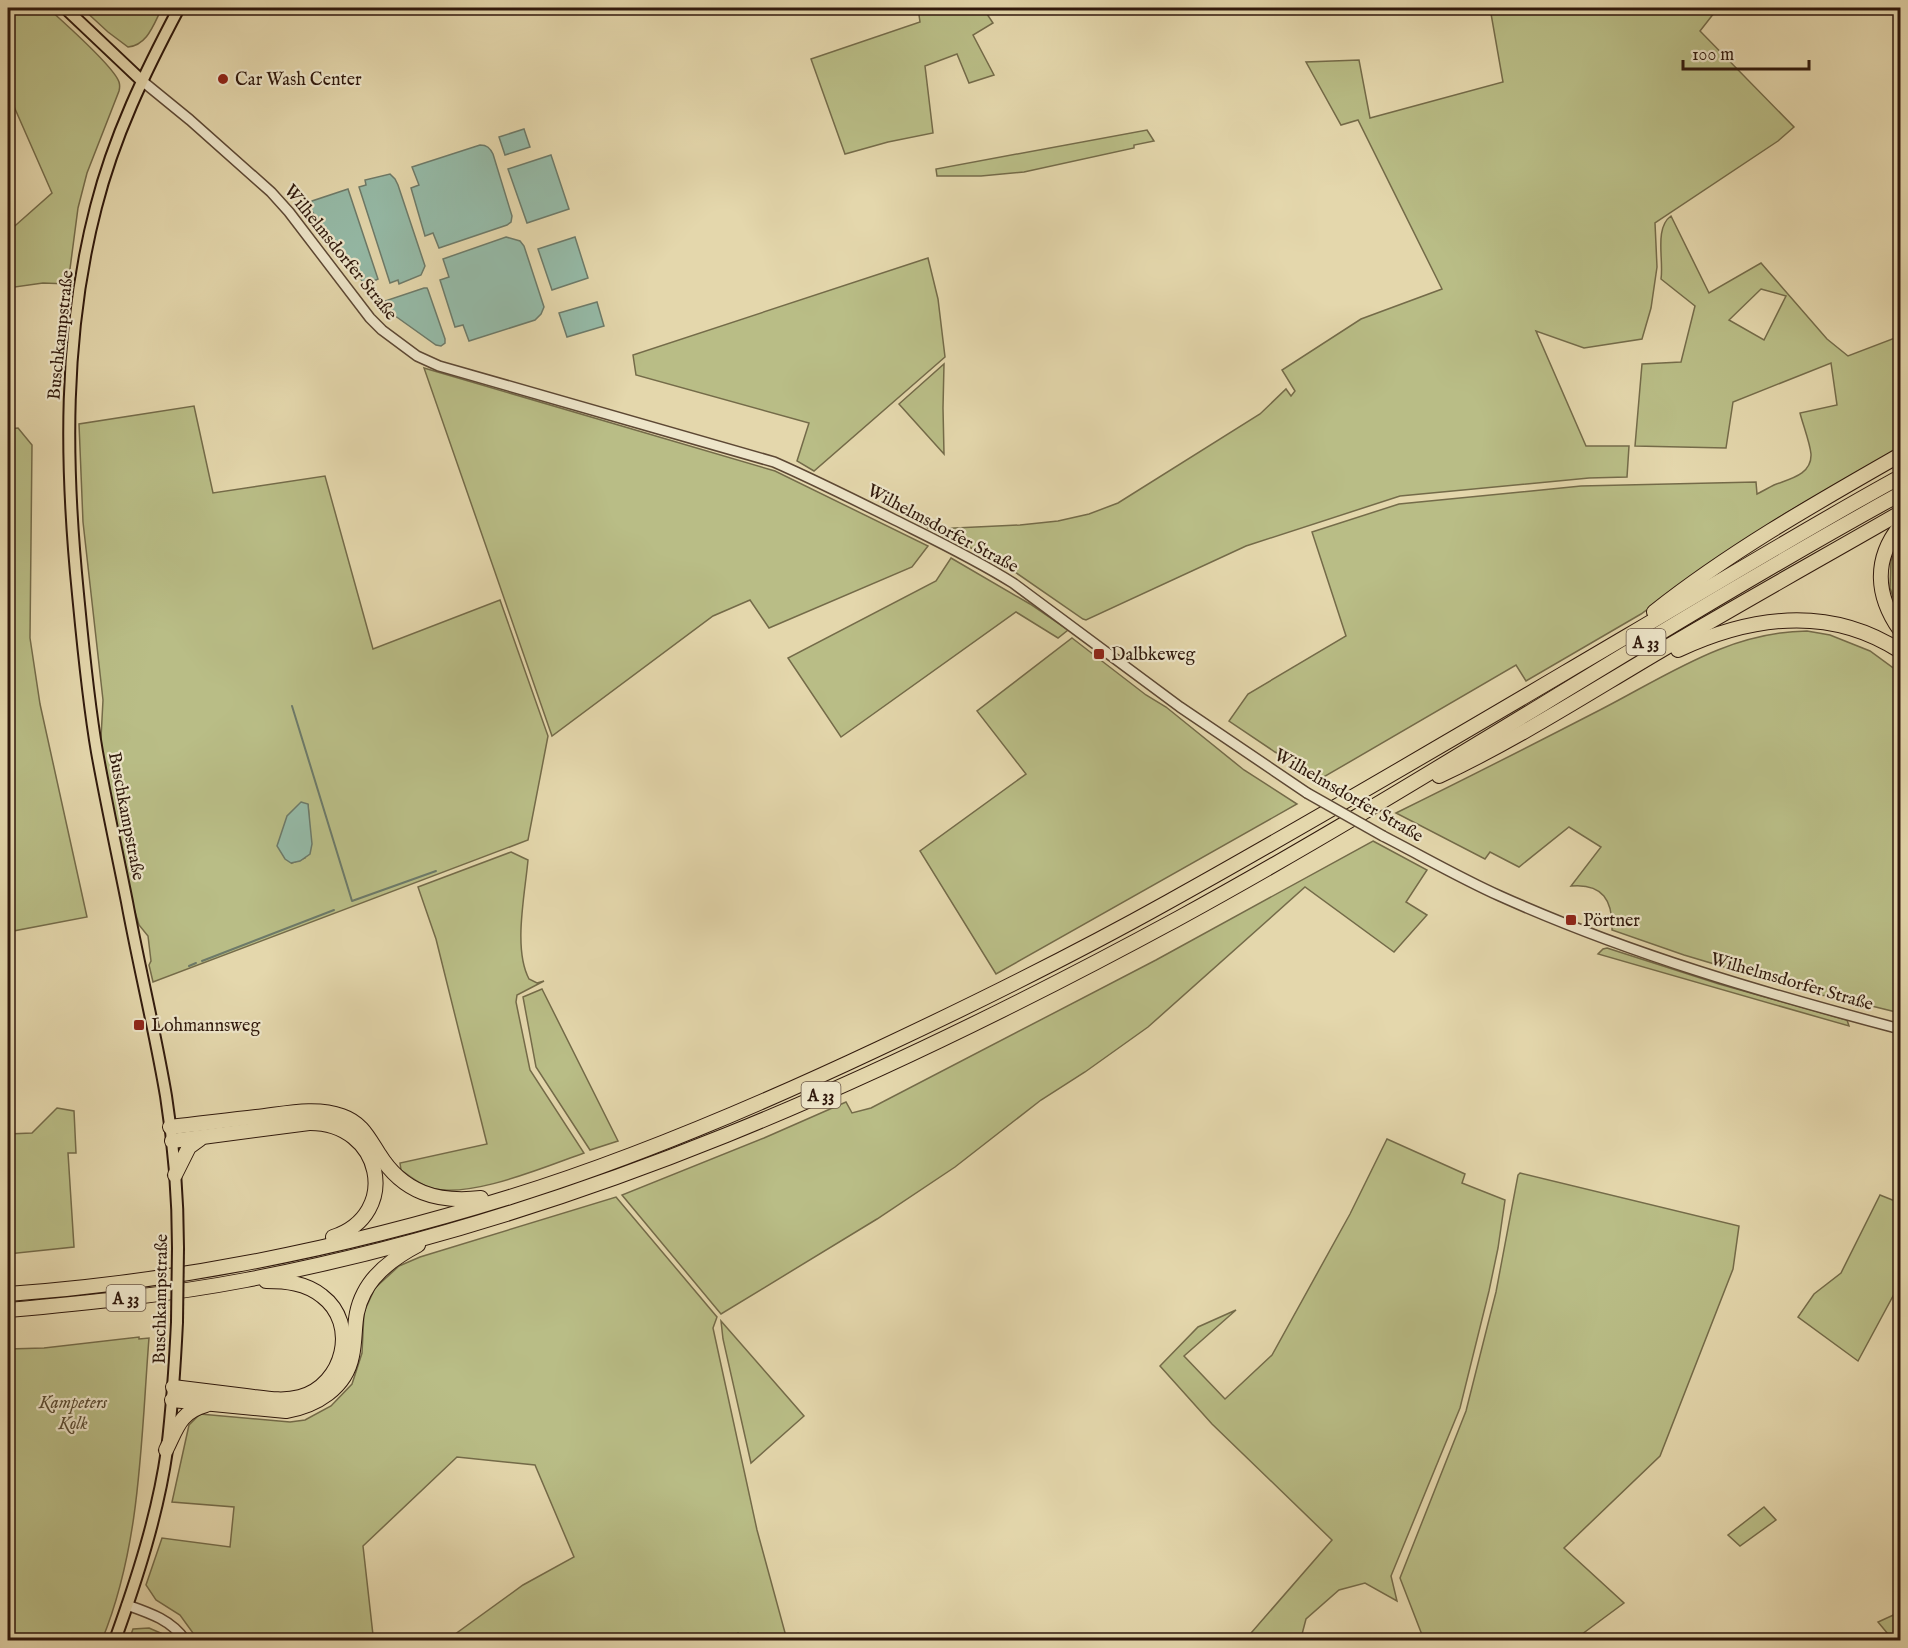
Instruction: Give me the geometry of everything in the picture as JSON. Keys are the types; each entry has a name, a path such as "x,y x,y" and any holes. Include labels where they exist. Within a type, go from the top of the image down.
{"highway":[{"path":"1602,651 1722,561 1900,455"},
{"name":"A 33","path":"8,1294 151,1280 285,1256 383,1233 513,1196 645,1149 760,1103 923,1028 1162,905 1276,841 1900,477"},
{"name":"A 33","path":"8,1310 108,1301 243,1280 315,1265 441,1233 619,1176 865,1077 1028,998 1183,916 1394,794 1655,637 1900,494"},
{"path":"1394,794 1479,757 1527,732 1900,513"},
{"path":"1900,526 1886,552 1880,577 1886,606 1900,630"},
{"path":"1616,678 1693,642 1763,622 1808,621 1841,626 1876,638 1900,651"},
{"path":"171,1134 305,1111 328,1112 345,1117 359,1126 370,1138 391,1171 406,1184 424,1194 464,1201 513,1196"},
{"path":"171,1134 205,1136 323,1123 346,1131 357,1139 370,1158 376,1181 371,1203 365,1215 347,1233 259,1253 234,1266"},
{"path":"175,1174 189,1147 205,1136"},
{"path":"172,1393 208,1404 286,1411 308,1405 330,1393 341,1381 348,1367 352,1355 354,1323 364,1293 372,1280 398,1257 441,1233"},
{"path":"172,1393 280,1400 313,1392 325,1384 335,1371 342,1355 344,1340 342,1324 335,1309 323,1296 308,1287 294,1284 243,1280"},
{"path":"166,1450 187,1413 208,1404"}],"main road":[{"path":"65,8 141,80"},
{"name":"Buschkampstraße","path":"115,1641 146,1542 166,1450 177,1322 178,1248 171,1134 158,1052 97,751 82,639 69,471 69,396 76,320 90,229 106,172 141,80 179,8"}],"street":[{"name":"Wilhelmsdorfer Straße","path":"141,80 271,192 370,318 395,342 417,356 439,366 774,462 810,477 969,557 1013,583 1180,707 1307,793 1383,836 1499,895 1610,940 1733,982 1900,1029"},
{"path":"127,1605 165,1621 177,1630 185,1641"}],"green space":[{"path":"8,8 48,8 98,55 120,84 87,173 78,208 68,284 43,283 8,288 8,232 52,193 12,102 8,104"},
{"path":"82,8 162,8 145,38 128,47"},
{"path":"918,8 983,8 993,23 973,35 994,75 969,83 957,54 925,66 933,133 845,154 811,59 920,22"},
{"path":"1490,8 1718,8 1700,31 1794,127 1778,141 1655,223 1657,267 1651,308 1642,339 1584,348 1536,331 1586,446 1629,446 1627,477 1589,478 1400,496 1246,546 1086,620 999,561 926,527 934,529 1058,521 1089,514 1118,503 1260,414 1286,389 1291,396 1295,391 1282,370 1361,319 1442,289 1358,120 1341,125 1306,62 1359,60 1370,118 1503,82"},
{"path":"1147,130 1154,141 1134,145 1134,148 1024,172 981,176 937,176 936,169"},
{"path":"1671,216 1709,293 1761,263 1827,339 1848,356 1900,336 1900,448 1786,513 1701,570 1641,614 1526,681 1516,665 1322,778 1275,752 1229,721 1248,694 1346,636 1312,532 1399,504 1581,486 1756,482 1757,494 1799,475 1808,467 1811,454 1800,413 1837,405 1831,363 1733,402 1726,448 1635,446 1642,364 1681,362 1695,306 1661,279 1661,236 1666,221","holes":["1761,289 1786,296 1764,340 1729,320"]},
{"path":"928,258 938,299 945,357 814,471 797,461 809,423 636,375 633,355"},
{"path":"944,364 943,408 944,454 899,404"},
{"path":"424,368 775,471 928,546 912,567 769,628 750,600 713,616 552,736"},
{"path":"194,406 213,493 325,476 373,649 500,600 548,736 528,840 153,982 149,965 151,961 148,936 139,925 131,899 102,755 103,700 83,522 79,424","holes":["308,804 309,820 305,858 292,863"]},
{"path":"18,428 32,445 30,638 40,704 87,917 8,932 8,429"},
{"path":"1900,537 1900,617 1890,588 1891,561"},
{"path":"951,558 1030,604 1068,630 1058,638 1016,612 841,737 788,658 936,581"},
{"path":"1807,631 1830,635 1870,651 1900,673 1900,1013 1831,996 1818,995 1684,955 1612,930 1611,910 1604,896 1591,888 1571,886 1601,847 1569,827 1519,867 1490,852 1485,859 1396,813 1697,659 1750,639 1778,633"},
{"path":"1072,638 1146,695 1166,707 1244,770 1297,804 996,974 920,851 1026,774 977,711"},
{"path":"1373,841 1427,870 1406,902 1427,915 1394,952 1305,887 1148,1027 1041,1100 955,1167 877,1219 721,1314 622,1195 764,1138 846,1102 852,1113 871,1108 1156,960"},
{"path":"511,852 528,860 521,921 524,967 529,979 537,983 544,981 517,995 516,1002 530,1070 584,1153 484,1186 444,1190 428,1187 401,1170 400,1163 487,1144 436,939 418,887"},
{"path":"1607,948 1719,984 1847,1020 1849,1026 1598,954"},
{"path":"542,989 618,1141 590,1150 536,1067 523,997"},
{"path":"57,1108 74,1111 76,1153 68,1153 74,1247 8,1254 8,1134 32,1133"},
{"path":"1387,1139 1465,1174 1462,1183 1505,1200 1489,1291 1460,1408 1391,1576 1397,1601 1365,1583 1339,1590 1306,1619 1301,1638 1303,1640 1245,1640 1332,1540 1212,1424 1160,1366 1198,1327 1236,1310 1184,1356 1225,1399 1272,1355 1350,1214"},
{"path":"1520,1173 1739,1226 1733,1269 1660,1456 1564,1548 1624,1603 1574,1640 1424,1640 1400,1578 1466,1411 1496,1292"},
{"path":"1880,1195 1900,1203 1900,1283 1858,1361 1798,1317 1814,1294 1841,1273"},
{"path":"616,1197 717,1317 713,1328 757,1530 787,1640 744,1640 738,1633 715,1640 447,1640 523,1585 574,1557 535,1465 457,1457 363,1546 373,1635 367,1640 198,1640 180,1615 156,1600 146,1585 162,1538 230,1547 234,1507 172,1502 189,1425 200,1414 290,1422 305,1420 331,1406 352,1384 362,1353 364,1312 375,1288 399,1266 420,1257"},
{"path":"721,1321 804,1416 751,1463 723,1339"},
{"name":"Kampeters Kolk","path":"139,1337 139,1339 149,1338 137,1491 125,1567 102,1640 8,1640 8,1349 44,1348"},
{"path":"1764,1507 1776,1520 1740,1546 1728,1535"},
{"path":"1900,1612 1900,1640 1893,1640 1878,1622"},
{"path":"149,1628 171,1640 129,1640 133,1629"}],"shaded area":[{"path":"524,129 530,147 505,155 499,137"},
{"path":"480,145 488,147 493,154 512,216 511,222 439,248 433,233 425,236 411,188 419,185 412,167"},
{"path":"551,155 569,209 527,223 508,169"},
{"path":"390,174 398,185 425,266 421,275 399,284 398,280 390,283 359,187 366,185 365,180"},
{"path":"348,189 378,279 365,285 306,203"},
{"path":"506,237 520,241 524,246 544,307 535,320 469,341 463,325 455,327 440,280 449,277 443,259"},
{"path":"575,237 588,278 552,290 538,249"},
{"path":"424,288 428,290 445,339 445,343 441,346 436,345 384,308 385,301"},
{"path":"597,302 604,326 567,337 559,313"},
{"path":"301,802 308,804 312,844 310,854 300,861 291,863 285,859 277,846 287,816"}],"waterway":[{"path":"292,706 352,901 436,871"},
{"path":"202,961 334,910"},
{"path":"189,966 196,963"}],"place":[{"name":"Car Wash Center","path":"223,79"},
{"name":"Dalbkeweg","path":"1099,654"},
{"name":"Pörtner","path":"1571,920"},
{"name":"Lohmannsweg","path":"139,1025"}]}
